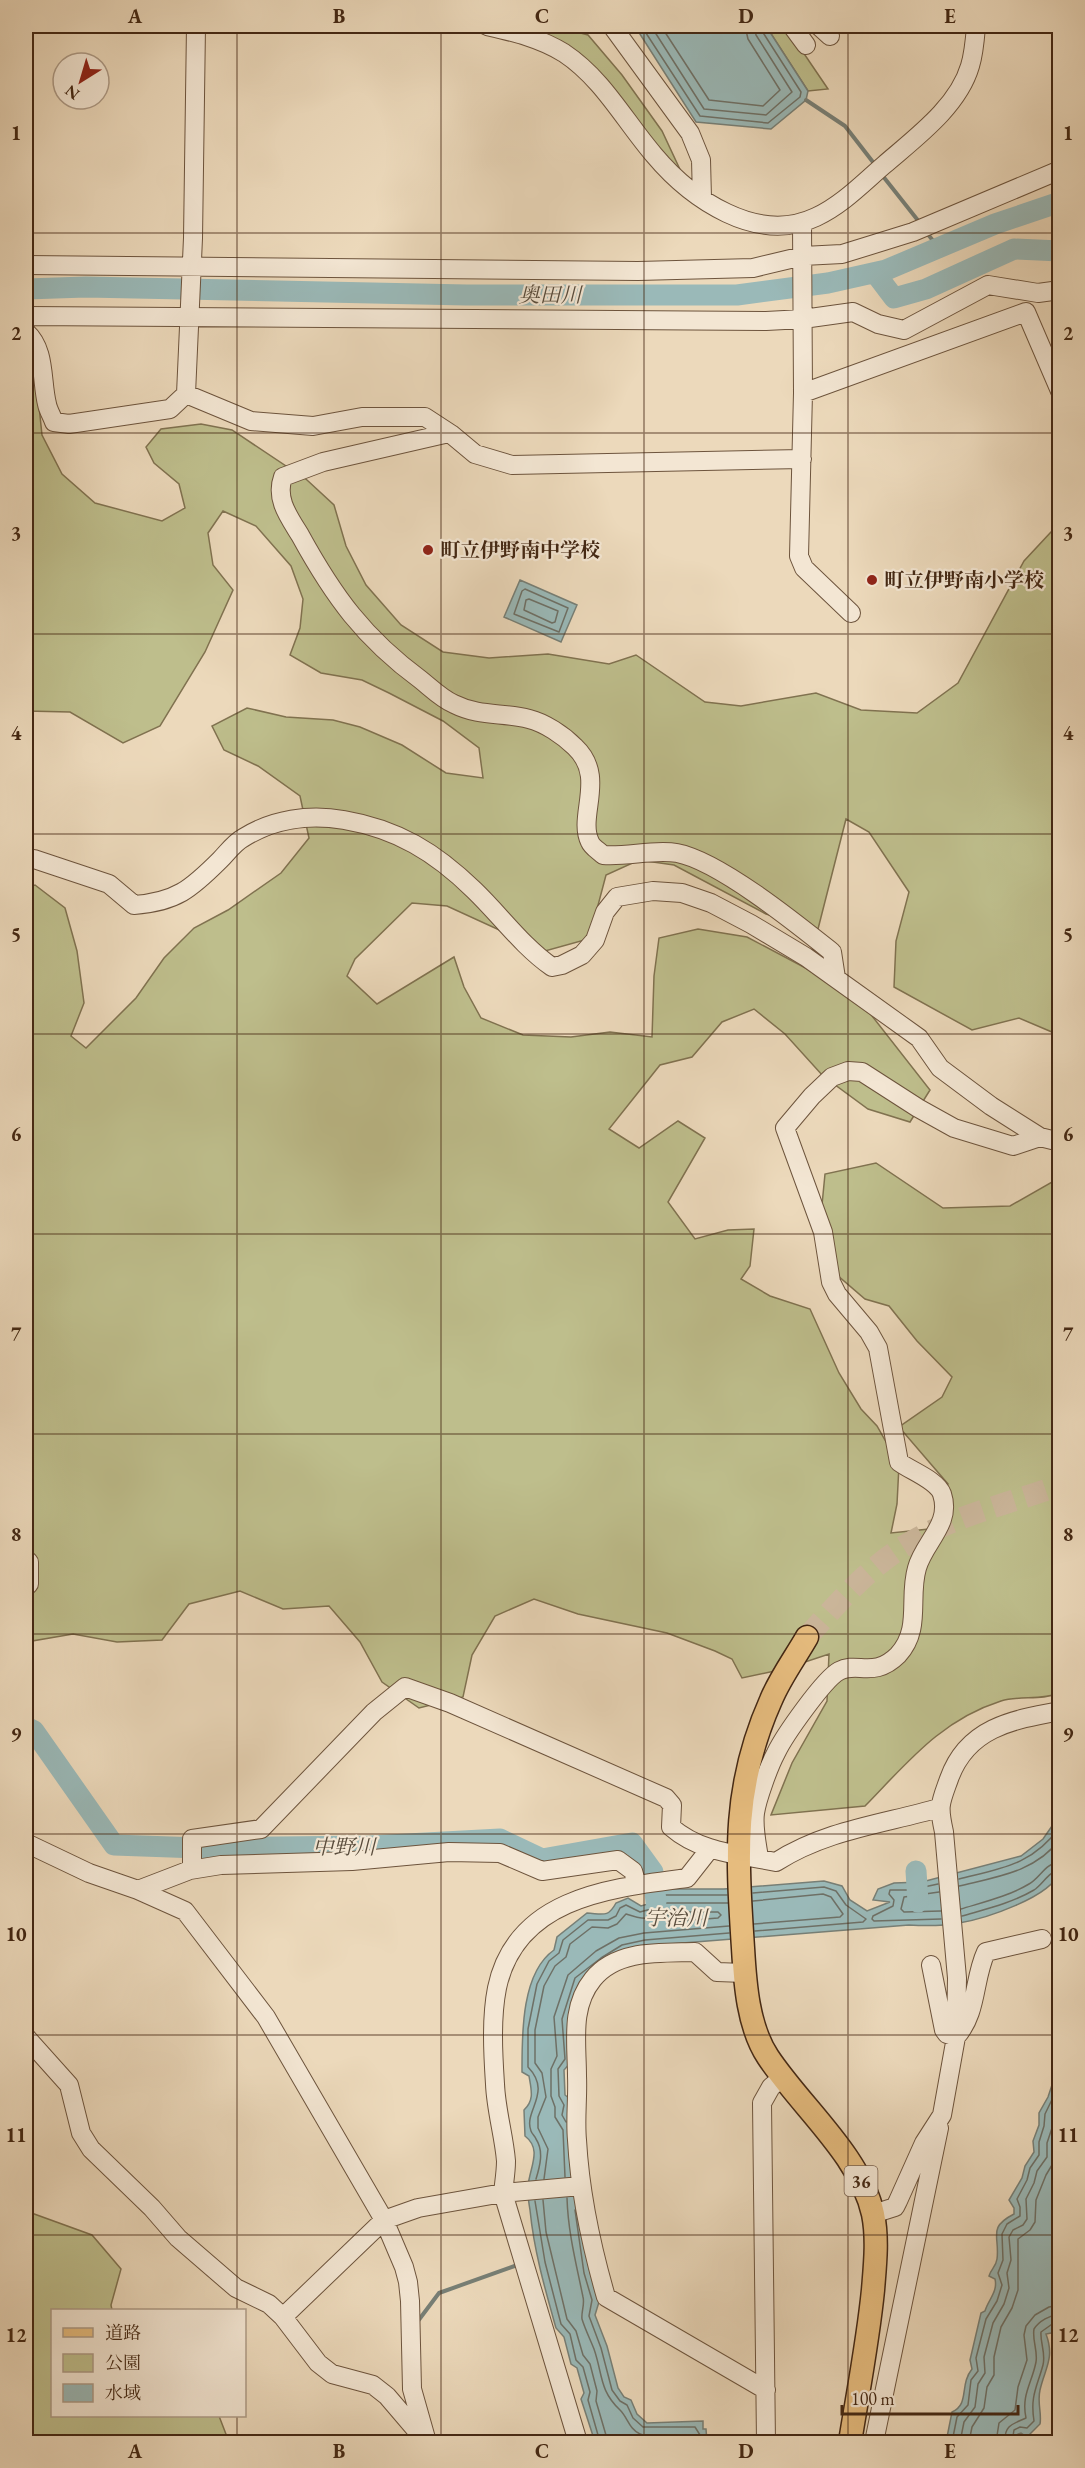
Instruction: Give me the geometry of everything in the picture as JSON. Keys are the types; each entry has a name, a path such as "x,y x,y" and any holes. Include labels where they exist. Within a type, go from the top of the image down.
{"main road":[{"name":"36","path":"807,1637 771,1698 750,1754 743,1787 745,1862 743,1962 750,2011 766,2055 845,2155 861,2182 873,2214 876,2246 872,2296 850,2442"}],"street":[{"path":"26,332 32,338 40,358 47,405 54,422 69,424 170,409 186,394 196,26"},
{"path":"487,26 522,34 548,44 573,60 590,74 614,100 654,156 702,198 720,211 754,223 775,227 816,217 843,200 924,130 955,95 970,66 976,26"},
{"path":"612,26 690,133 701,160 702,198"},
{"path":"792,26 806,45"},
{"path":"26,265 638,271 753,268 803,262 842,254 913,232 1059,170"},
{"path":"802,222 803,393 799,556 804,568 851,613"},
{"path":"26,315 766,321 803,319 853,312 878,324 904,330 988,285 1038,293 1059,290"},
{"path":"803,393 1026,312 1059,391"},
{"path":"186,394 251,421 313,426 362,417 425,417 476,454 512,465 802,459"},
{"path":"449,433 323,462 283,477 279,488 283,505 321,573 348,613 398,663 451,703 475,713 529,719 548,727 576,748 585,760 591,779 587,832 590,844 603,855 675,853 700,861 794,922 832,952 836,978"},
{"path":"34,859 109,884 134,905 157,903 172,898 198,882 240,839 267,825 294,819 325,817 369,824 410,840 431,853 474,890 532,953 552,967 562,965 582,955 595,940 604,912 617,897 652,891 682,893 711,903 751,924 836,978 919,1038 940,1068 991,1106 1040,1137 1059,1142"},
{"path":"745,1862 755,1814 776,1753 825,1682 841,1670 875,1669 885,1665 899,1654 912,1634 914,1577 919,1559 938,1531 943,1518 944,1503 941,1490 931,1480 912,1472 899,1462 878,1348 869,1332 837,1294 831,1282 823,1232 785,1128 812,1096 832,1077 848,1071 862,1072 954,1128 1013,1146 1040,1137"},
{"path":"26,1559 28,1584 26,1587"},
{"path":"192,1869 192,1839 261,1829 374,1712 405,1687 450,1703 666,1798 672,1805 671,1827 679,1834 709,1850 745,1862 776,1862 797,1848 835,1834 939,1808"},
{"path":"874,2442 956,2037 957,1978 944,1832 939,1808 954,1765 971,1742 1001,1726 1029,1716 1059,1711"},
{"path":"26,1843 90,1873 138,1890 185,1911 266,2017 384,2220 408,2282 412,2390 427,2442"},
{"path":"578,2442 526,2274 506,2193 506,2162 495,2086 497,1988 507,1958 529,1928 560,1906 581,1897 687,1878 709,1850"},
{"path":"138,1890 192,1869 221,1865 352,1862 449,1852 500,1853 542,1871 618,1860 633,1870 638,1885"},
{"path":"956,2037 964,2028 974,2005 986,1952 1042,1939"},
{"path":"743,1962 717,1972 695,1953 640,1953 613,1964 593,1978 579,2004 576,2023 578,2186 606,2297 766,2390"},
{"path":"931,1965 944,2030 956,2037"},
{"path":"26,2037 69,2085 81,2133 91,2149 152,2208 178,2238 199,2259 236,2288 269,2304 283,2317 318,2363 332,2374 373,2385 399,2408 427,2442"},
{"path":"766,2442 762,2103 771,2087 783,2078"},
{"path":"873,2214 895,2206 924,2143 942,2115"},
{"path":"283,2317 384,2220 413,2209 506,2193 578,2186"}],"green space":[{"path":"446,26 555,26 588,35 622,75 662,131 691,193 573,57 505,38"},
{"path":"766,26 783,26 788,30 828,89 808,91"},
{"path":"26,347 33,348 42,435 62,474 95,503 162,521 185,508 179,484 154,463 146,447 161,429 201,424 232,430 307,480 334,505 346,546 366,585 401,625 443,652 489,658 548,654 609,664 636,655 705,702 741,706 816,693 861,710 917,713 958,683 1024,561 1051,532 1059,531 1059,1035 1019,1018 972,1030 894,987 896,941 909,892 869,832 846,819 818,929 766,914 674,865 639,860 606,875 597,909 599,936 545,951 447,906 412,903 355,959 347,976 377,1004 454,957 464,987 481,1018 523,1035 571,1037 610,1032 652,1037 654,976 659,938 698,929 747,937 815,973 865,1007 930,1090 910,1122 868,1109 823,1076 785,1034 754,1009 722,1022 692,1057 660,1065 609,1129 639,1148 678,1121 705,1138 668,1202 695,1239 728,1230 754,1229 750,1266 741,1279 770,1296 810,1309 839,1373 861,1409 877,1426 899,1465 897,1504 891,1533 929,1529 948,1484 899,1427 942,1397 952,1377 917,1341 889,1306 865,1299 823,1263 821,1215 825,1174 876,1163 943,1208 1010,1206 1059,1178 1059,1693 1045,1697 1001,1701 960,1719 911,1758 865,1806 771,1815 792,1763 827,1701 829,1654 784,1669 742,1678 732,1659 715,1651 667,1633 578,1614 534,1599 495,1616 472,1655 463,1697 419,1708 382,1682 360,1642 329,1606 283,1609 240,1591 189,1604 162,1640 117,1642 73,1634 26,1642 26,888 35,885 65,908 77,951 84,1003 71,1036 86,1048 136,998 164,958 194,928 228,910 281,873 309,838 300,796 258,766 224,750 212,726 247,708 286,717 333,720 360,727 402,745 446,773 483,778 479,748 443,721 362,680 321,673 290,655 300,628 303,599 291,566 256,526 223,511 208,533 213,565 233,590 205,652 160,726 123,743 70,712 26,711"},
{"path":"26,2211 92,2235 121,2269 112,2309 51,2309 51,2417 219,2417 229,2442 26,2442"}],"water":[{"path":"638,26 766,26 808,91 806,100 771,129 696,122 638,31"},
{"path":"520,580 577,605 561,642 504,617"},
{"name":"宇治川","path":"1059,1816 1061,1860 1059,1872 1054,1881 1031,1898 1000,1912 947,1925 909,1925 645,1946 604,1962 580,1982 568,2019 571,2062 564,2070 565,2095 575,2103 581,2224 590,2272 599,2302 595,2315 607,2346 618,2388 624,2397 631,2400 637,2414 647,2423 703,2421 707,2442 595,2442 581,2399 584,2393 577,2368 571,2364 564,2337 556,2328 540,2270 528,2196 534,2153 530,2141 525,2136 524,2110 530,2102 531,2094 529,2076 522,2072 523,2023 529,1989 543,1960 554,1950 557,1937 587,1913 608,1913 616,1903 628,1898 641,1906 648,1904 651,1889 724,1889 824,1881 842,1886 850,1900 867,1911 890,1902 873,1900 878,1889 894,1883 922,1882 1021,1856 1043,1839"},
{"path":"1059,2064 1060,2311 1058,2313 1059,2326 1046,2334 1050,2350 1039,2395 1040,2424 1027,2437 1021,2433 1018,2434 1018,2442 946,2442 952,2412 961,2404 966,2381 972,2369 970,2360 981,2313 985,2311 996,2284 995,2279 989,2276 997,2259 996,2233 1000,2224 1014,2214 1014,2208 1009,2200 1034,2152 1033,2141 1039,2125 1039,2113 1048,2097"}],"waterway":[{"path":"806,100 845,126 876,166"},
{"path":"882,175 920,223"},
{"name":"奥田川","path":"26,289 86,287 467,295 737,295 828,283 886,270 995,224 1060,202"},
{"path":"926,232 939,248"},
{"path":"875,273 894,298 926,289 1014,249 1060,251"},
{"name":"中野川","path":"26,1727 34,1731 114,1845 199,1848 370,1846 500,1839 542,1859 632,1843 653,1872 656,1902"},
{"path":"916,1871 918,1902"},
{"path":"418,2321 439,2293 520,2264"}],"tunnel":[{"path":"807,1637 869,1572 898,1550 948,1524 1060,1485"}],"place":[{"name":"町立伊野南中学校","path":"428,550"},
{"name":"町立伊野南小学校","path":"872,580"}]}
